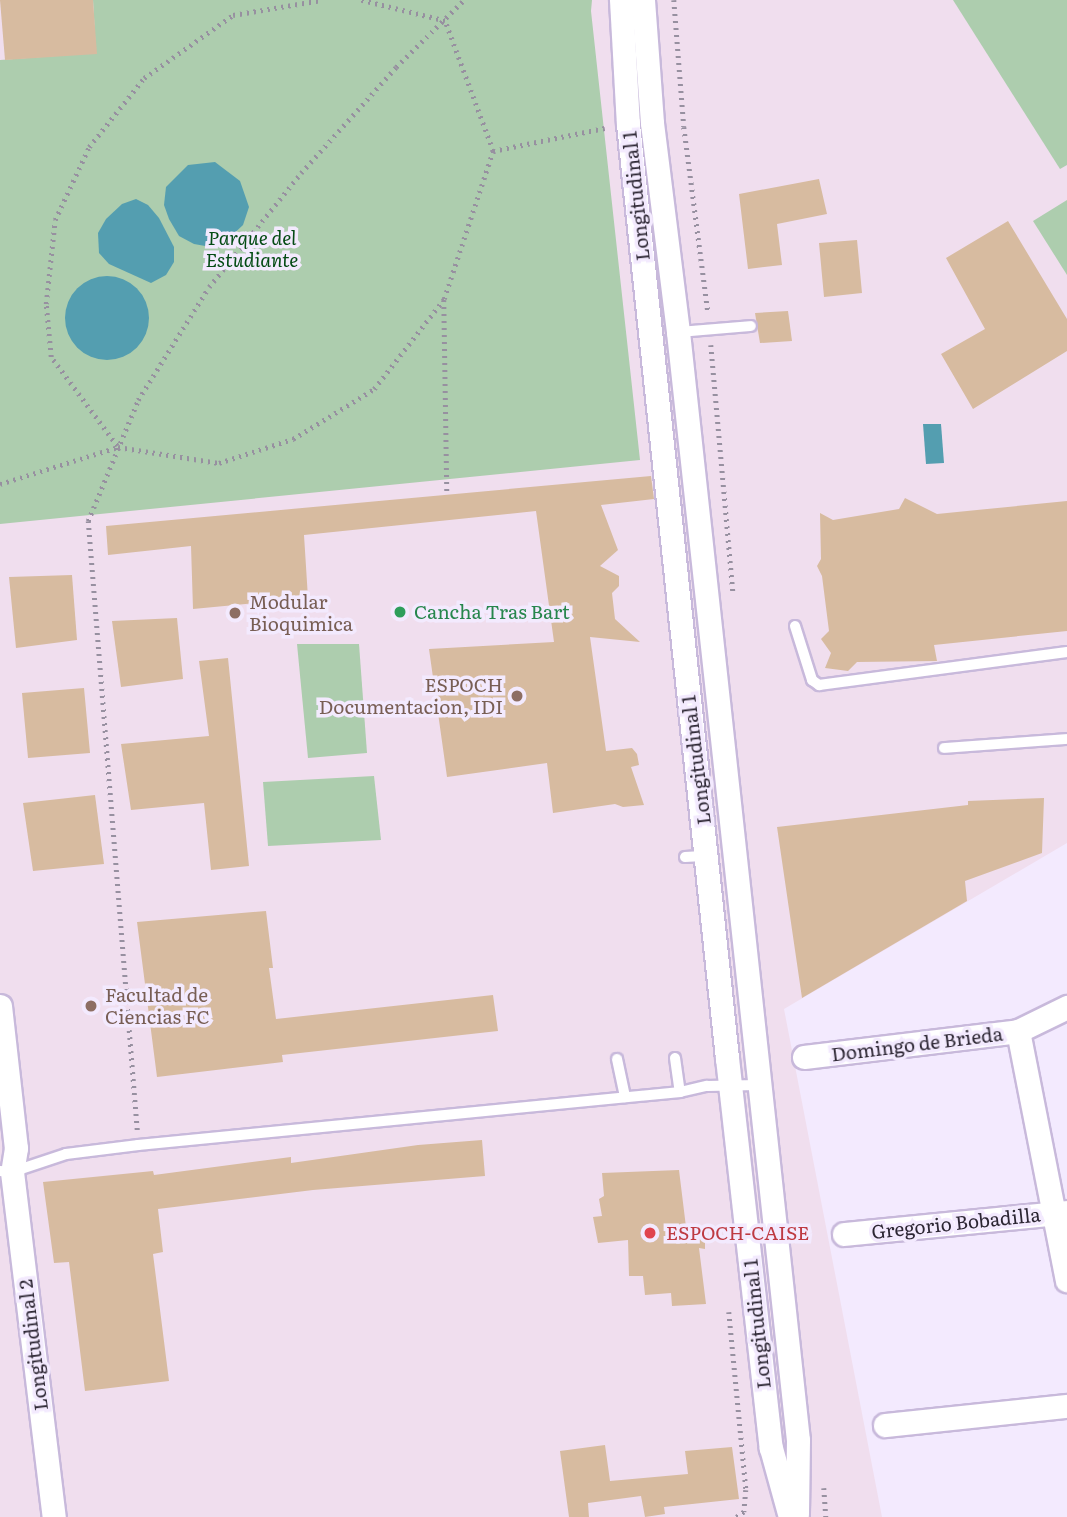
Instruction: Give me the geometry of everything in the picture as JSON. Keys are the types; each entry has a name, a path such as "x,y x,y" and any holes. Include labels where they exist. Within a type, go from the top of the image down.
{"street":[{"name":"Longitudinal 1","path":"621,0 628,124 696,856 731,1085 771,1448 790,1517"},
{"name":"Longitudinal 1","path":"643,0 652,123 678,332 798,1440 797,1517"},
{"name":"Longitudinal 2","path":"0,1006 16,1148 4,1169 54,1517"},
{"name":"Domingo de Brieda","path":"804,1057 1018,1031 1067,1007"},
{"path":"1018,1031 1060,1213 1067,1280"},
{"name":"Gregorio Bobadilla","path":"844,1234 1060,1213"},
{"path":"884,1425 1067,1406"}],"lane":[{"path":"678,332 751,326"},
{"path":"795,626 812,680 819,685 1067,653"},
{"path":"944,748 1067,739"},
{"path":"676,1058 680,1092"},
{"path":"617,1059 625,1097"},
{"path":"4,1169 66,1154 138,1145 731,1085 758,1085"}],"path":[{"path":"118,447 51,357 46,304 55,220 89,147 144,78 233,15 322,0"},
{"path":"360,0 445,21"},
{"path":"138,1145 88,521 138,400 209,286 301,173 396,67 464,0"},
{"path":"445,21 493,151 444,299 447,495"},
{"path":"493,151 628,124"},
{"path":"0,484 118,447 219,463 293,439 374,389 444,299"}],"shaded area":[{"path":"0,0 1067,0 1067,843 784,1009 882,1517 0,1517"}],"green space":[{"name":"Parque del Estudiante","path":"93,0 592,0 591,11 640,460 0,524 0,60 96,53"},
{"path":"953,0 1067,0 1067,165 1060,169"},
{"path":"1067,200 1067,275 1033,221"},
{"path":"297,644 359,644 367,753 308,758"},
{"path":"374,776 381,840 268,846 263,782"}],"water":[{"path":"215,162 240,181 249,207 243,225 227,240 211,247 194,244 179,236 164,205 166,187 188,165"},
{"path":"136,199 148,205 159,218 174,247 174,262 166,275 151,283 109,264 99,253 98,233 106,219 122,204"},
{"path":"99,276 115,276 131,283 142,294 149,310 146,334 137,348 115,360 99,360 83,353 72,342 65,326 65,310 72,294 83,283"},
{"path":"923,424 941,424 944,463 926,464"}],"building":[{"path":"0,0 93,0 97,54 5,60"},
{"path":"819,179 827,214 777,224 782,265 748,269 739,194"},
{"path":"1008,221 1067,319 1067,351 973,409 941,354 985,329 946,258"},
{"path":"857,240 862,293 824,297 819,243"},
{"path":"788,311 792,341 760,343 755,313"},
{"path":"651,476 654,499 601,505 618,550 600,566 619,576 619,586 612,593 615,619 640,642 590,637 606,751 632,748 637,754 639,765 631,767 644,805 623,807 615,804 553,813 547,763 447,777 429,649 554,642 536,511 304,535 308,598 193,609 191,546 108,555 106,526"},
{"path":"905,498 937,514 1067,501 1067,631 934,645 937,661 857,662 848,671 825,668 831,653 821,639 829,631 822,576 817,566 821,559 820,513 833,520 899,509"},
{"path":"72,575 77,640 16,648 9,577"},
{"path":"177,618 183,679 121,687 112,621"},
{"path":"228,658 249,866 211,870 204,803 131,810 121,744 209,736 199,661"},
{"path":"84,688 90,753 28,758 22,693"},
{"path":"95,795 104,864 33,871 23,803"},
{"path":"1044,798 1042,853 965,881 967,901 802,998 777,827 968,805 968,801"},
{"path":"266,911 273,968 269,968 276,1019 493,995 498,1031 282,1055 283,1062 157,1077 137,922"},
{"path":"482,1140 485,1176 313,1190 158,1209 163,1252 153,1254 169,1381 85,1391 69,1262 54,1263 43,1182 153,1171 154,1175 291,1157 291,1163 418,1145"},
{"name":"ESPOCH-CAISE","path":"679,1170 686,1227 705,1227 705,1249 699,1248 706,1304 672,1306 671,1293 645,1295 643,1276 629,1276 628,1240 598,1243 593,1217 602,1216 599,1199 604,1196 602,1173"},
{"path":"605,1445 610,1481 688,1474 685,1451 732,1447 739,1499 664,1507 665,1514 645,1517 641,1496 588,1503 589,1517 569,1517 560,1451"}],"place":[{"name":"Cancha Tras Bart","path":"400,612"},
{"name":"Modular Bioquimica","path":"235,613"},
{"name":"ESPOCH Documentacion, IDI","path":"517,696"},
{"name":"Facultad de Ciencias FC","path":"91,1006"},
{"name":"ESPOCH-CAISE","path":"650,1233"}]}
